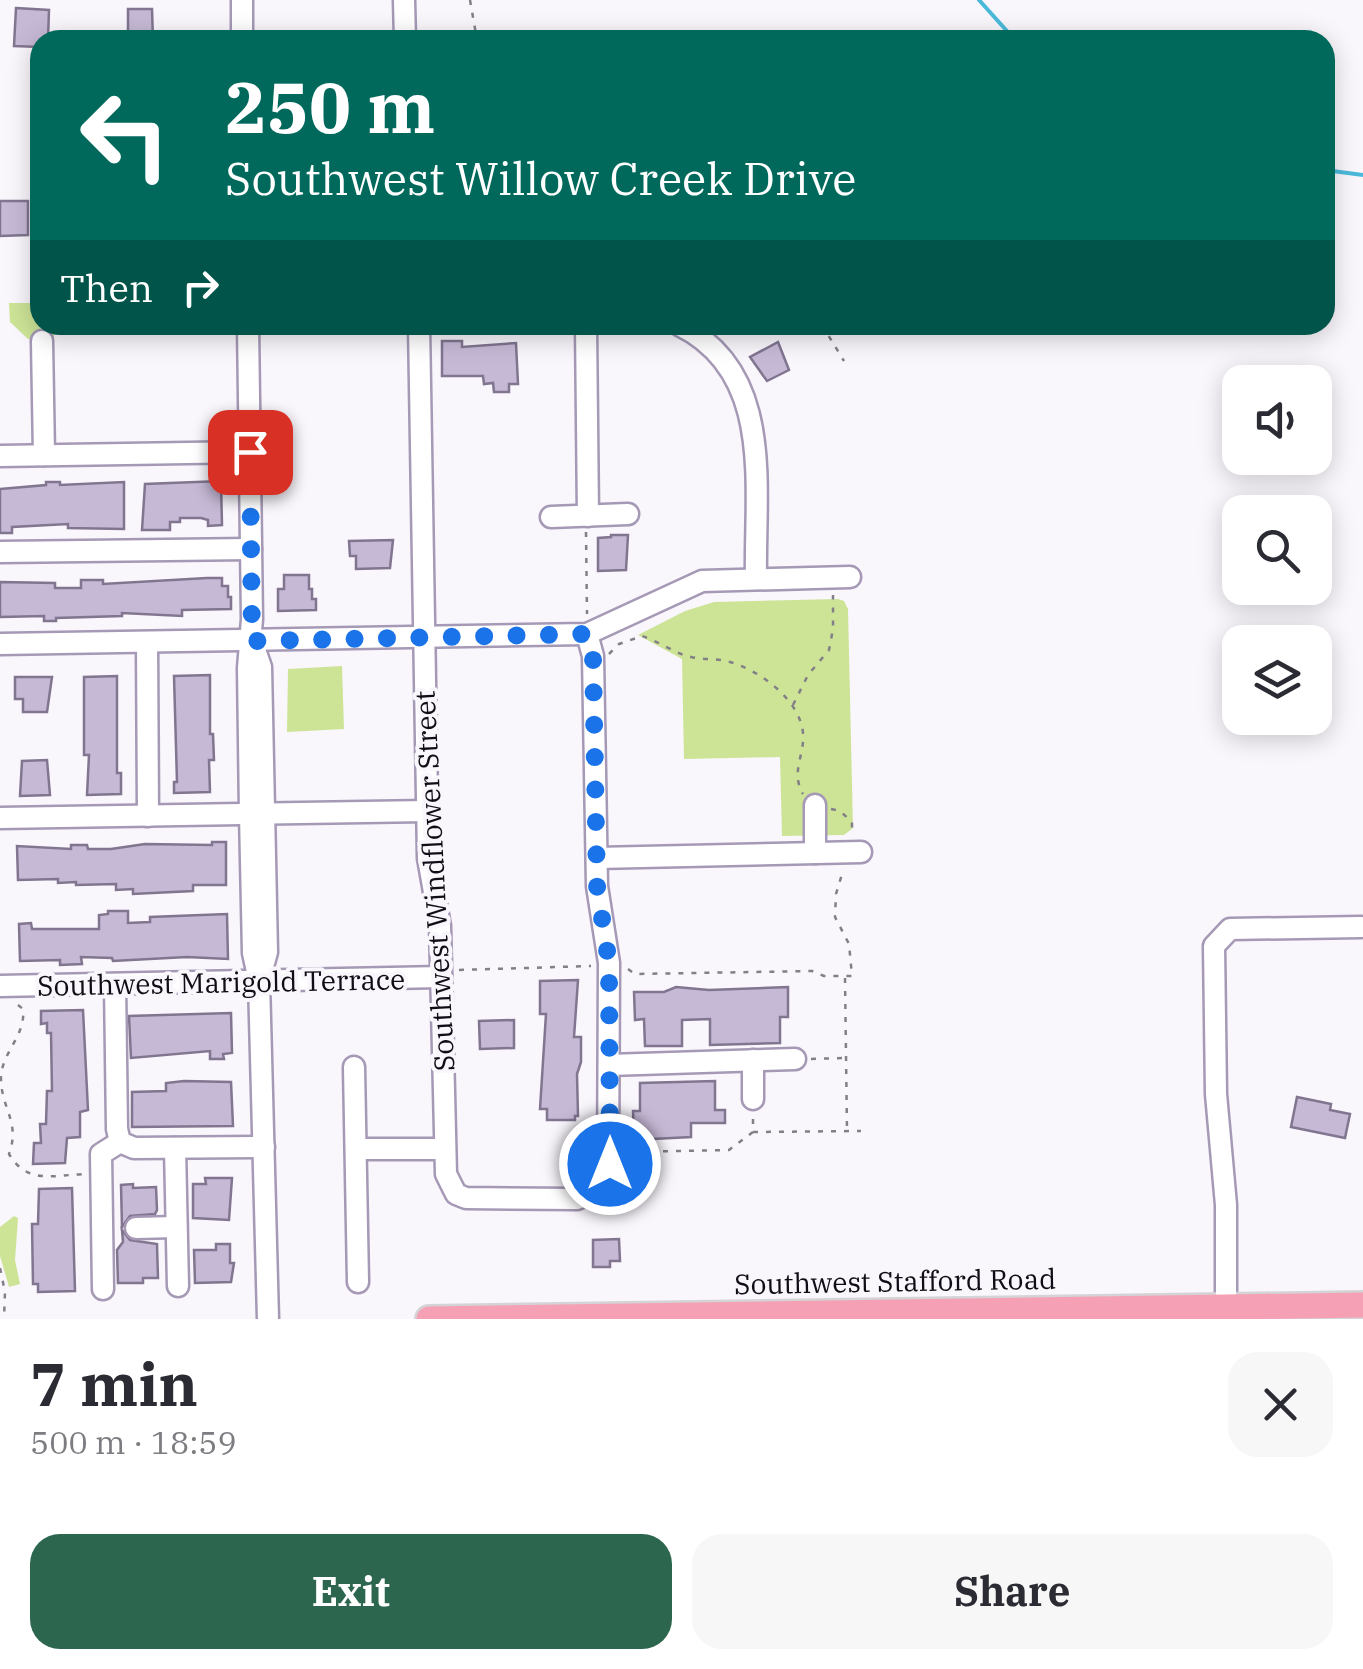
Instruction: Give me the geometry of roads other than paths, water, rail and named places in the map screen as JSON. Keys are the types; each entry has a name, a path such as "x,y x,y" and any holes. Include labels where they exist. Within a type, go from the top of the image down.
{"main road":[{"name":"Southwest Stafford Road","path":"429,1319 878,1315 1363,1304"}],"street":[{"path":"242,0 242,30"},
{"path":"404,0 405,30"},
{"path":"248,335 252,641 261,667 253,953 259,981 268,1319"},
{"name":"Southwest Windflower Street","path":"418,335 429,873 449,970 446,1174 456,1194 477,1200 576,1199 600,1188 608,1176 610,1152 609,1065"},
{"path":"586,335 587,516"},
{"path":"695,335 728,364 741,384 750,410 756,579"},
{"path":"42,341 44,455"},
{"path":"0,456 250,452"},
{"path":"551,517 628,514"},
{"path":"0,552 251,549"},
{"path":"0,644 587,634 690,585 714,580 842,577"},
{"path":"587,634 593,656 597,886 609,963 609,1065 795,1059"},
{"path":"146,642 148,816"},
{"path":"814,806 814,853"},
{"path":"0,818 427,811"},
{"path":"597,858 857,852"},
{"path":"1226,1306 1226,1206 1216,1094 1214,946 1230,929 1361,927"},
{"name":"Southwest Marigold Terrace","path":"0,986 259,981 449,970"},
{"path":"115,984 120,1142"},
{"path":"753,1060 753,1098"},
{"path":"354,1067 358,1282"},
{"path":"120,1142 134,1148 264,1147"},
{"path":"103,1289 101,1164 120,1142"},
{"path":"175,1148 178,1286"},
{"path":"356,1149 446,1149"},
{"path":"136,1228 176,1227"}],"waterway":[{"path":"979,0 1006,30"},
{"path":"1335,171 1363,175"}]}
